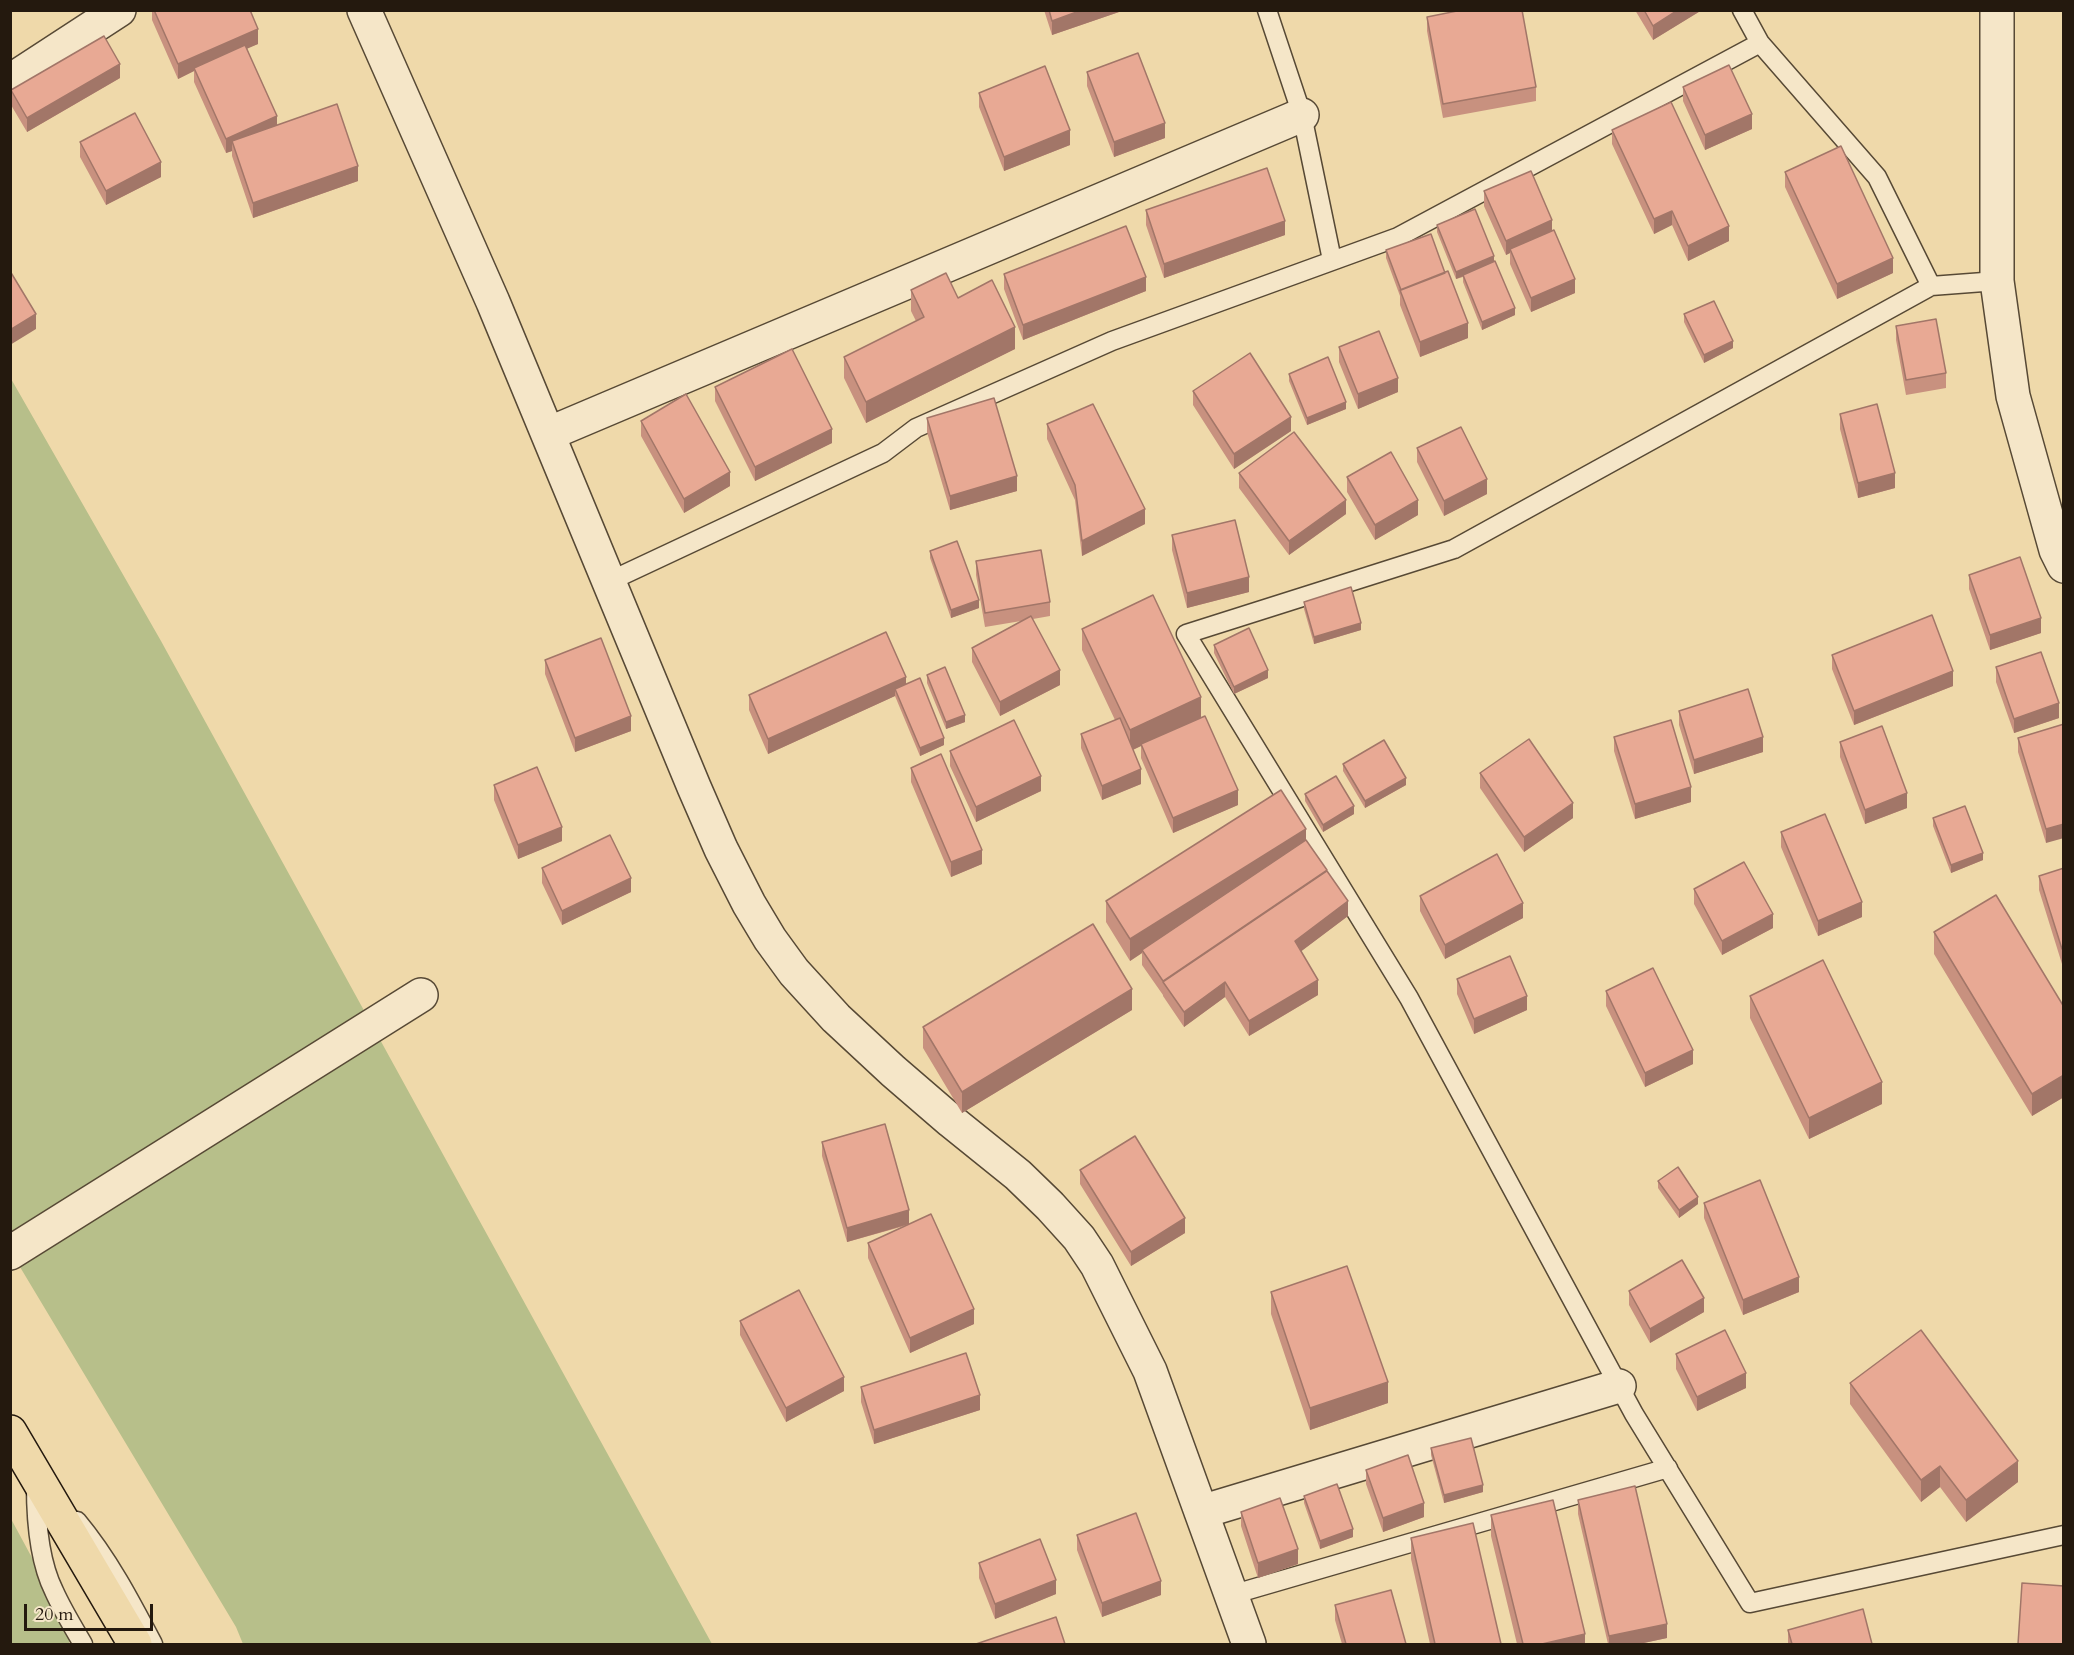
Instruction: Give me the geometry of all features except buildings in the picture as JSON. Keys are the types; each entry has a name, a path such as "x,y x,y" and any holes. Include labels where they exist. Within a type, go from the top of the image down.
{"highway":[{"path":"10,1432 135,1644"}],"street":[{"path":"10,81 119,10"},
{"path":"364,10 488,291 721,849 749,904 770,939 794,972 836,1018 951,1121 1018,1175 1079,1238 1097,1265 1150,1371 1249,1644"},
{"path":"1997,10 1997,281 2013,396 2056,550 2064,566"},
{"path":"548,434 1302,115"},
{"path":"10,1253 421,996"},
{"path":"1200,1512 1619,1386"}],"lane":[{"path":"1267,10 1302,115 1332,260"},
{"path":"1742,10 1760,43 1877,177 1931,286"},
{"path":"610,581 883,453 916,428 1112,341 1398,237 1760,43"},
{"path":"1997,281 1931,286 1454,549 1186,634 1409,998 1619,1386 1750,1603 2064,1535"},
{"path":"1231,1595 1668,1468"},
{"path":"36,1475 36,1510 40,1546 52,1589 83,1644"},
{"path":"36,1475 93,1540 153,1644"}],"green space":[{"path":"10,377 161,641 712,1644 243,1644 236,1627 11,1252"},
{"path":"10,1517 71,1630 69,1644 11,1644"}]}
